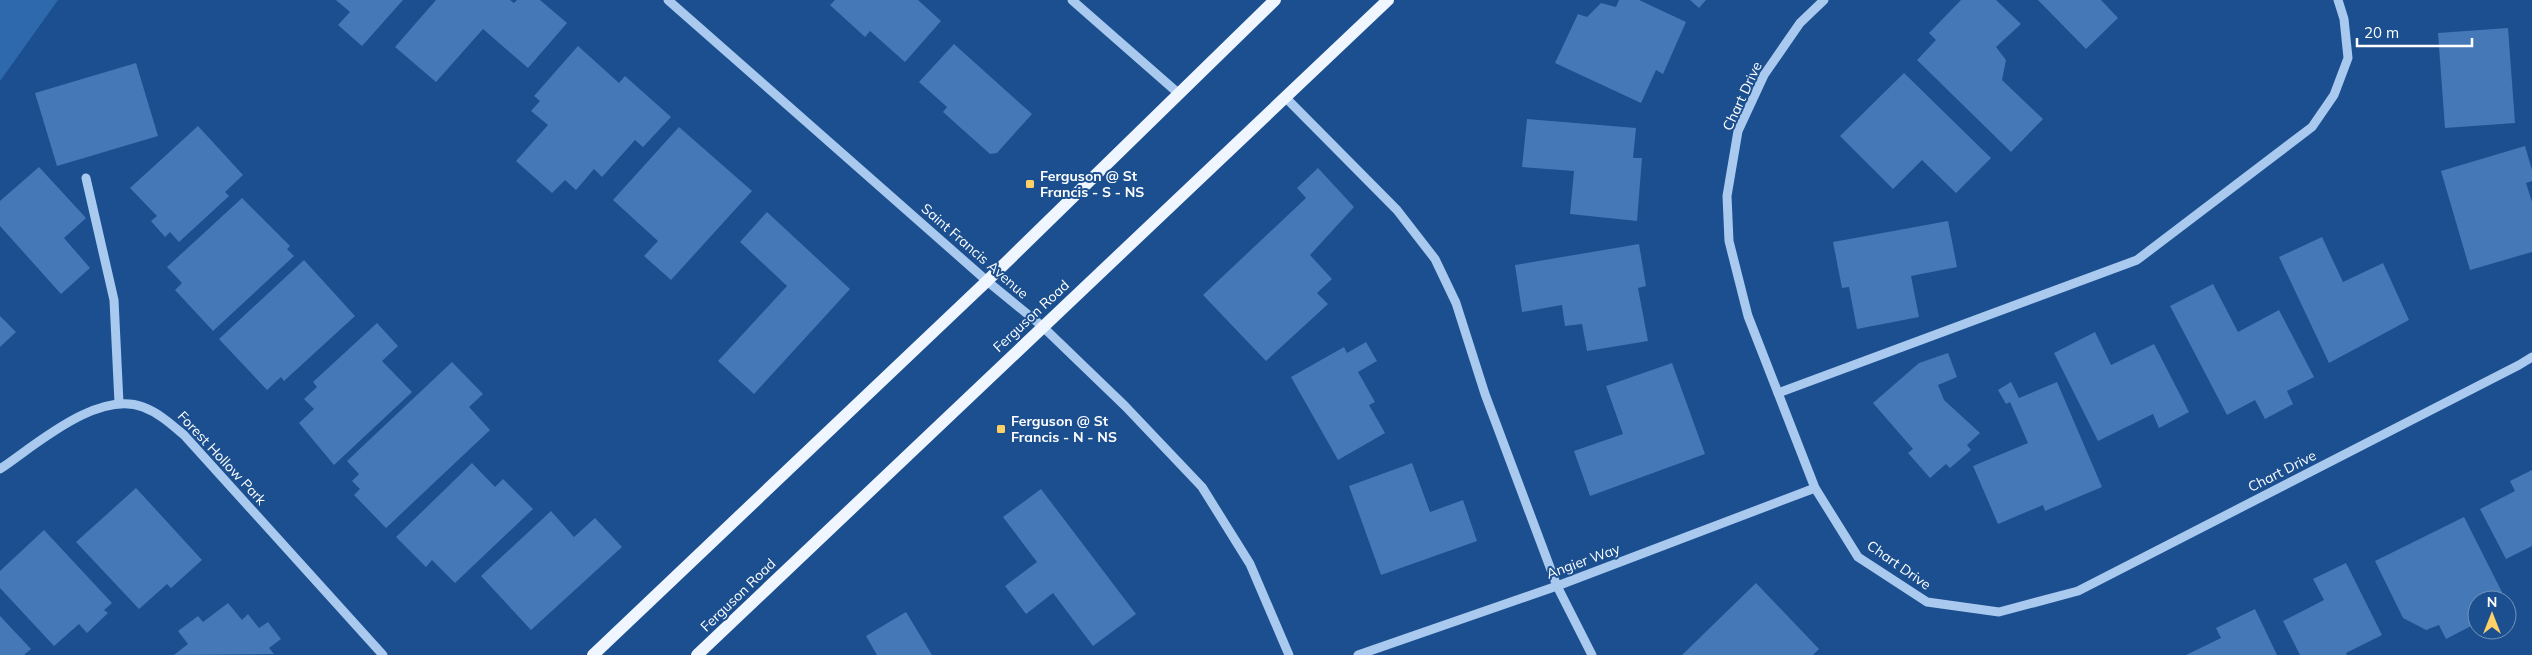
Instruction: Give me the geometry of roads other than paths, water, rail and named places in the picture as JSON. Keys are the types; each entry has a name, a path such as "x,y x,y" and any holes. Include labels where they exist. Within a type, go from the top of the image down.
{"main road":[{"path":"593,655 986,280 1275,0"},
{"name":"Ferguson Road","path":"697,655 1388,0"}],"street":[{"name":"Saint Francis Avenue","path":"668,0 986,280 1042,326 1125,406 1202,487 1250,564 1288,655"},
{"path":"1072,0 1178,93"},
{"name":"Chart Drive","path":"1824,0 1800,23 1764,76 1738,131 1727,196 1729,241 1748,316 1815,488 1858,557 1927,602 1999,612 2078,591 2520,365 2532,357"},
{"path":"1778,393 2137,260 2312,127 2334,95 2348,58 2344,19 2338,0"},
{"path":"1285,97 1397,210 1435,259 1456,303 1485,394 1557,586 1592,655"},
{"path":"86,178 114,300 120,404"},
{"name":"Forest Hollow Park","path":"0,469 68,423 92,410 120,404 142,407 164,418 184,435 383,655"},
{"name":"Angier Way","path":"1358,655 1557,586 1815,488"}],"place":[{"name":"Ferguson @ St Francis - S - NS","path":"1030,184"},
{"name":"Ferguson @ St Francis - N - NS","path":"1001,429"}]}
